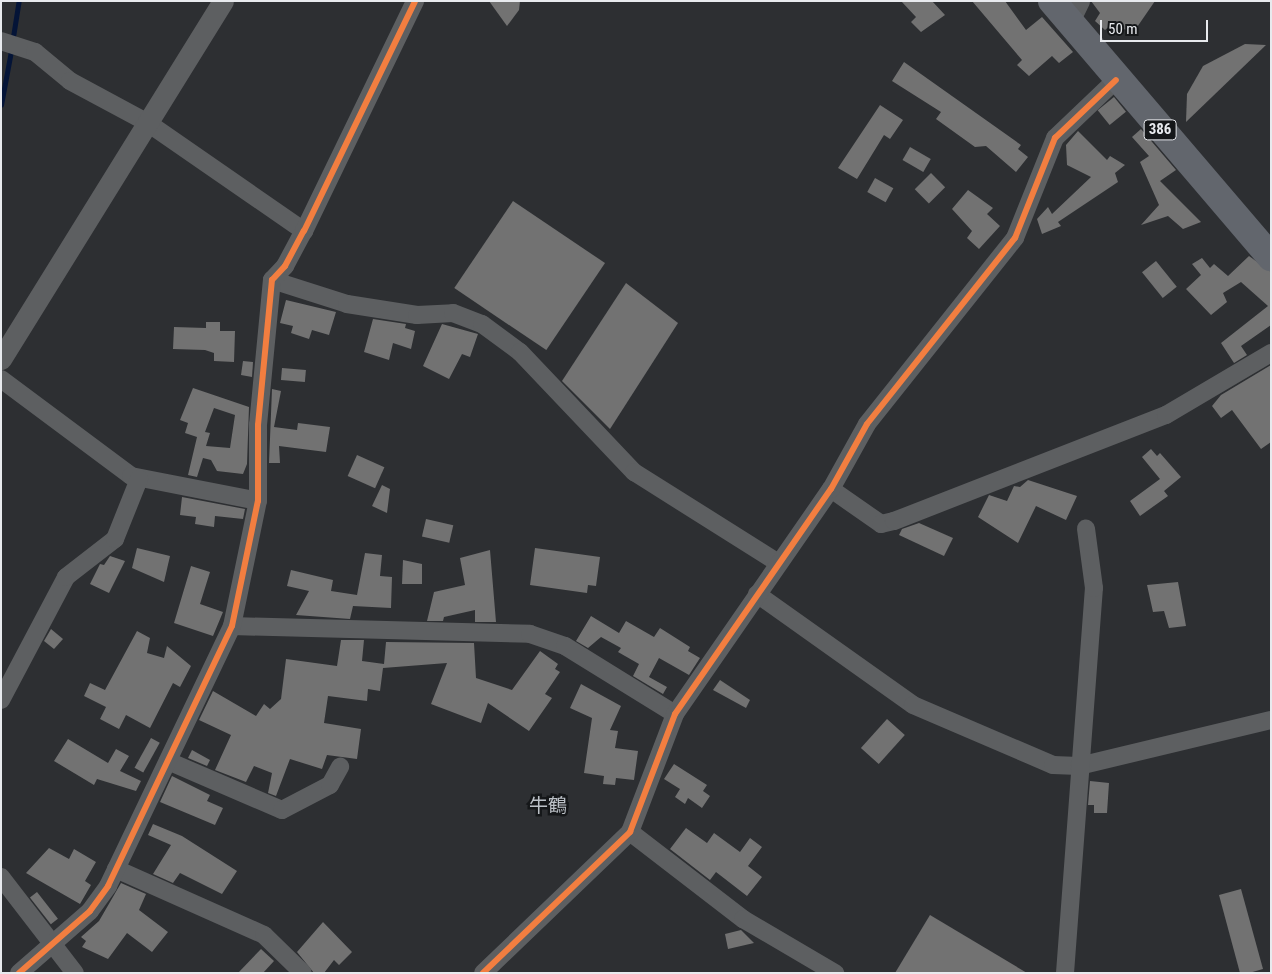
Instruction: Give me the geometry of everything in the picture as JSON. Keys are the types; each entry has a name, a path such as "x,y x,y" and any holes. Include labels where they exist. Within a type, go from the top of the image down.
{"highway":[{"name":"386","path":"1052,1 1076,12 1116,80 1271,257"}],"street":[{"path":"1,359 223,1"},
{"path":"19,973 52,947 90,911 116,869 232,626 258,501 258,425 272,280 304,231 415,1"},
{"path":"1,40 35,52 70,81 148,123 304,231"},
{"path":"482,973 630,832 675,714 776,562 831,489 867,424 1015,238 1055,138 1116,80"},
{"path":"272,280 347,304 417,315 453,313 482,324 520,352 634,472 776,562"},
{"path":"831,489 881,524 894,521 1166,415 1271,353"},
{"path":"1,379 139,479 258,501"},
{"path":"1,700 66,577 115,539 139,479"},
{"path":"1065,973 1079,766 1094,588 1086,529"},
{"path":"756,594 913,705 1036,761 1079,766 1271,720"},
{"path":"232,626 530,634 565,646 675,714"},
{"path":"168,761 282,810 330,785 340,767"},
{"path":"630,832 743,919 835,973"},
{"path":"116,869 264,935 303,973"},
{"path":"1,877 52,947 75,973"}],"building":[{"path":"489,1 520,1 519,10 507,26"},
{"path":"901,1 932,1 945,15 921,32 911,22 916,17"},
{"path":"972,1 1005,1 1026,30 1042,17 1073,52 1059,63 1052,56 1029,76 1017,65 1022,60"},
{"path":"1091,1 1155,1 1133,33 1112,24 1105,30 1095,21 1100,13"},
{"path":"1245,44 1266,45 1186,122 1187,94 1203,66"},
{"path":"904,62 1021,145 1018,149 1028,157 1016,172 986,146 975,147 936,119 941,112 892,81"},
{"path":"1114,97 1126,112 1110,125 1098,110"},
{"path":"880,105 903,120 890,139 884,135 857,179 838,168"},
{"path":"1141,129 1176,170 1160,181 1201,222 1183,229 1168,216 1141,225 1159,205 1140,162 1149,156 1132,137"},
{"path":"1078,131 1107,160 1110,156 1125,165 1115,173 1118,182 1058,222 1061,226 1042,234 1037,219 1048,207 1052,214 1091,177 1067,165 1066,145"},
{"path":"910,147 931,159 923,172 902,160"},
{"path":"931,173 945,187 929,203 915,189"},
{"path":"875,178 893,188 886,202 867,192"},
{"path":"968,190 993,208 987,214 1000,226 979,249 967,238 972,231 952,209"},
{"path":"513,201 605,263 546,350 454,288"},
{"path":"1249,256 1271,272 1271,325 1241,346 1247,355 1234,363 1221,343 1268,306 1241,282 1223,293 1227,302 1211,315 1186,289 1201,275 1192,264 1202,258 1210,268 1214,264 1228,276"},
{"path":"1156,261 1177,287 1163,298 1142,272"},
{"path":"626,283 678,323 610,429 562,381"},
{"path":"286,300 336,312 329,335 312,330 309,339 291,333 293,326 280,323"},
{"path":"373,319 406,324 405,328 415,331 411,349 393,343 389,360 364,352"},
{"path":"206,322 220,322 220,331 235,331 234,362 214,361 214,353 205,350 173,349 174,327 206,328"},
{"path":"442,324 478,334 470,357 462,354 449,379 423,366"},
{"path":"243,361 253,362 252,377 241,375"},
{"path":"1271,365 1271,442 1261,449 1232,410 1221,418 1212,406 1221,395"},
{"path":"282,368 306,370 305,382 281,380"},
{"path":"193,388 249,407 247,464 243,474 217,471 211,460 203,458 197,477 188,475 197,437 185,433 188,423 180,420","holes":["214,408 235,415 230,448 206,446 210,433 205,432"]},
{"path":"272,389 281,391 274,427 297,430 298,423 330,427 326,452 279,446 280,463 269,463"},
{"path":"1151,449 1157,456 1160,453 1181,477 1164,491 1168,496 1140,516 1130,501 1160,479 1142,457"},
{"path":"357,455 384,467 375,488 348,476"},
{"path":"1028,480 1077,496 1066,520 1036,506 1018,543 978,517 989,495 1007,501 1014,486 1020,487"},
{"path":"382,485 390,489 387,513 372,506"},
{"path":"182,497 245,509 243,519 215,516 214,527 195,524 196,517 180,515"},
{"path":"426,519 453,525 449,543 422,537"},
{"path":"919,523 953,538 944,556 899,535 902,529"},
{"path":"137,548 170,556 164,582 132,568"},
{"path":"535,548 600,557 596,586 588,585 587,593 530,585"},
{"path":"490,550 496,622 475,622 475,610 444,617 443,621 427,621 434,592 465,585 460,558"},
{"path":"365,553 382,555 380,576 392,577 391,608 353,606 350,619 296,615 309,591 287,586 291,570 333,580 331,591 357,595"},
{"path":"110,556 125,561 109,593 90,584 100,564 104,565"},
{"path":"403,560 422,564 422,584 402,584"},
{"path":"191,566 210,572 200,604 223,612 213,636 174,623"},
{"path":"1178,582 1186,626 1169,628 1164,611 1153,612 1147,585"},
{"path":"591,616 619,633 626,621 654,637 660,628 690,647 688,651 700,658 689,675 659,658 649,677 667,687 663,694 633,676 639,664 618,652 621,648 601,637 588,648 576,641"},
{"path":"51,629 63,639 54,649 44,641"},
{"path":"137,631 150,638 147,653 164,658 167,646 191,666 180,687 173,683 150,728 126,715 119,729 100,719 106,707 84,696 90,683 105,690"},
{"path":"341,640 364,640 362,661 384,664 386,642 474,643 476,678 512,690 540,651 558,664 555,669 560,672 545,694 552,698 529,731 488,703 481,723 431,704 447,663 383,668 380,691 368,689 367,701 328,696 324,723 361,729 357,759 327,755 322,769 290,759 276,796 268,793 272,773 254,766 246,782 215,770 231,735 199,720 213,691 256,716 264,704 270,709 281,699 286,659 337,666"},
{"path":"720,680 750,700 746,708 713,690"},
{"path":"581,684 621,706 610,730 618,731 615,748 638,751 634,780 616,778 615,785 603,784 604,776 584,773 592,718 570,708"},
{"path":"887,719 905,735 879,764 861,748"},
{"path":"151,738 160,743 143,773 135,768"},
{"path":"68,739 108,763 116,749 129,756 120,771 141,781 136,791 97,779 94,785 54,761"},
{"path":"192,750 210,760 207,766 188,758"},
{"path":"674,764 707,785 703,791 710,796 702,808 688,798 685,804 675,797 680,789 664,779"},
{"path":"172,776 210,795 207,801 223,808 215,825 160,802"},
{"path":"1090,781 1109,783 1107,813 1094,813 1094,805 1088,805"},
{"path":"153,824 182,836 237,871 222,894 180,873 173,883 153,874 171,845 148,835"},
{"path":"686,828 707,843 714,833 740,852 750,838 762,847 748,866 762,877 747,896 716,872 710,880 670,849"},
{"path":"49,848 69,859 74,849 96,862 85,881 91,885 80,904 26,873"},
{"path":"121,883 146,894 139,910 168,932 152,952 127,933 108,959 82,947 86,941 81,937 99,921"},
{"path":"1241,889 1263,969 1249,973 1240,973 1219,895"},
{"path":"37,892 58,919 51,924 30,898"},
{"path":"930,915 1027,973 895,973"},
{"path":"323,922 352,952 339,965 334,960 324,973 314,973 297,952"},
{"path":"741,930 754,943 728,949 725,934"},
{"path":"261,949 274,961 263,973 238,973"}],"waterway":[{"path":"13,37 19,1"},
{"path":"1,105 11,51"}],"cycle path":[{"path":"19,973 90,911 108,886 232,626 258,501 258,425 272,280 285,266 304,231 415,1"},
{"path":"483,973 630,832 675,714 831,489 867,424 1015,238 1055,138 1116,80"}],"district":[{"name":"牛鶴","path":"548,806"}]}
